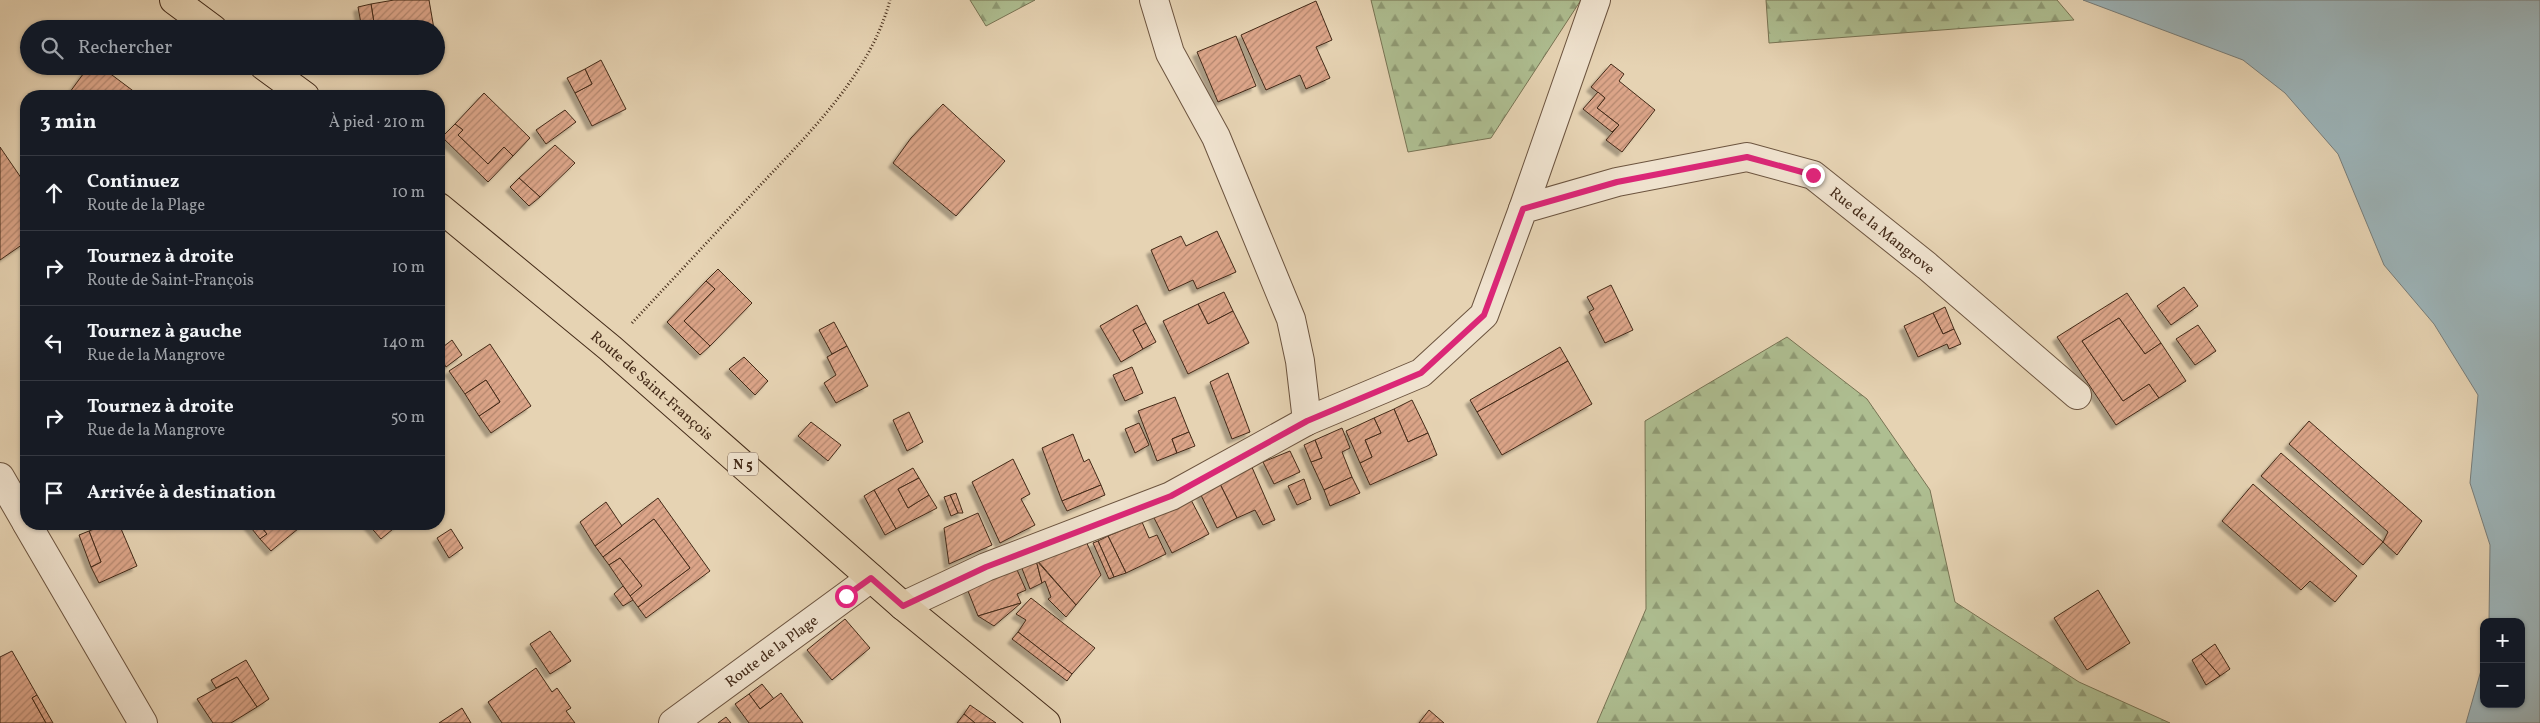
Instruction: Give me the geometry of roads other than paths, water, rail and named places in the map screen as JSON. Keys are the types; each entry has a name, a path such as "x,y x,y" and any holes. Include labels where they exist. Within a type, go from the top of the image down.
{"main road":[{"path":"174,0 201,20"},
{"path":"276,75 297,90"},
{"name":"Route de Saint-François","path":"445,211 610,348 903,606 1046,723"}],"street":[{"path":"1154,0 1170,53 1216,137 1291,319 1300,361 1307,421"},
{"path":"903,606 986,567 1171,496 1307,421 1421,373 1484,315 1596,0"},
{"name":"Rue de la Mangrove","path":"1523,209 1617,182 1747,157 1813,175 1927,266 2077,395"},
{"path":"0,477 20,511"},
{"path":"31,530 143,723"},
{"name":"Route de la Plage","path":"673,723 871,578"}],"water":[{"path":"2083,0 2540,0 2540,723 2466,723 2480,674 2480,708 2525,708 2525,618 2489,618 2490,545 2470,483 2478,395 2434,324 2384,265 2338,154 2285,93 2243,60"}]}
